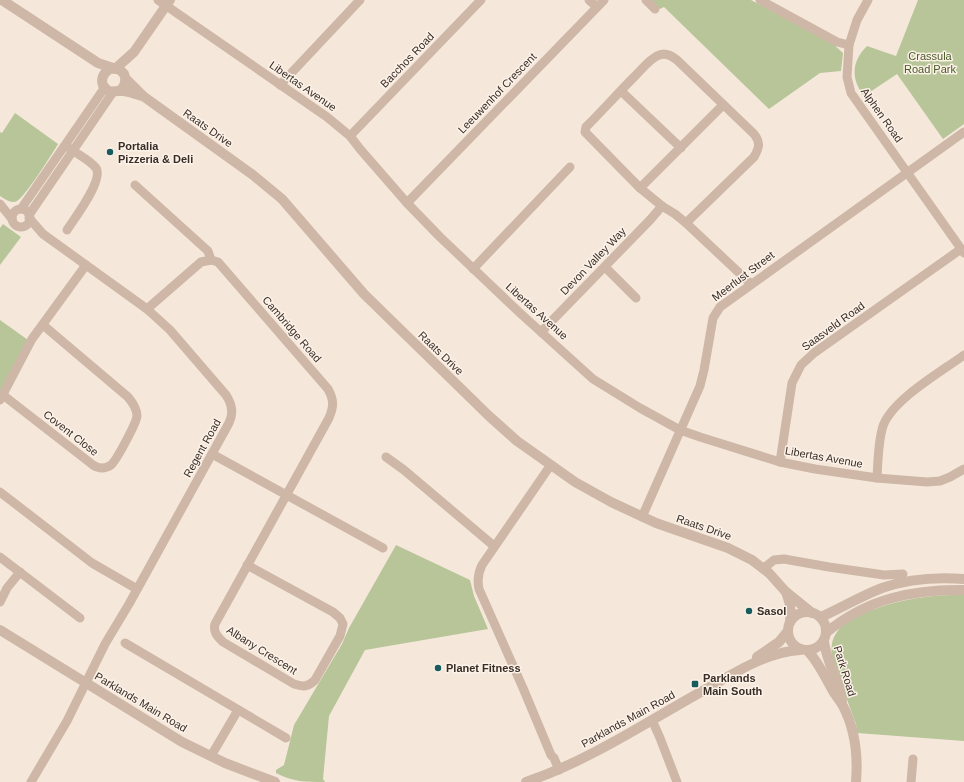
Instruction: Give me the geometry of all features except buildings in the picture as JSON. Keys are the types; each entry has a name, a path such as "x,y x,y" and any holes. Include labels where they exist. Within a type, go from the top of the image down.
{"street":[{"path":"2,0 98,63 121,71 125,77"},
{"path":"280,85 360,0"},
{"name":"Bacchos Road","path":"350,136 481,0"},
{"path":"589,0 597,7"},
{"name":"Leeuwenhof Crescent","path":"407,203 604,0"},
{"path":"646,0 655,9"},
{"path":"760,0 773,3 837,42 850,45"},
{"name":"Alphen Road","path":"868,0 857,20 850,45 846,77 852,93 962,251"},
{"path":"12,219 13,213 19,210 64,145 110,87 124,86 125,77 134,52 165,2"},
{"name":"Libertas Avenue","path":"165,2 327,117 350,136 407,203 473,269 593,379 640,408 680,430 780,462 876,478 934,482 950,477 964,469"},
{"path":"50,32 96,68 110,87"},
{"path":"0,203 14,224 22,227 27,224 29,217 73,151 110,87 105,72 114,68 134,52"},
{"path":"686,223 754,157 758,150 759,143 756,138 677,60 670,55 664,54 653,58 586,127 585,132 640,188 686,223 751,284"},
{"name":"Raats Drive","path":"125,77 143,96 253,175 277,195 364,294 502,429 550,466 590,491 642,517 671,529 734,550 752,560 764,568 786,592 817,615"},
{"name":"Raats Drive","path":"110,87 143,96"},
{"path":"621,91 681,148"},
{"path":"640,188 723,105"},
{"name":"Meerlust Street","path":"642,517 700,386 713,318 716,311 725,302 964,132"},
{"path":"64,145 96,168 98,176 92,190 67,230"},
{"path":"473,269 570,167"},
{"path":"135,185 208,251 211,260 201,262 147,309"},
{"path":"0,203 27,212 29,217"},
{"name":"Devon Valley Way","path":"541,332 662,206"},
{"name":"Regent Road","path":"29,217 43,234 147,309 170,330 229,400 232,410 231,419 105,644 67,721 34,781"},
{"name":"Regent Road","path":"22,227 43,234"},
{"name":"Saasveld Road","path":"780,462 792,383 801,365 814,354 962,251"},
{"name":"Cambridge Road","path":"211,260 218,262 223,267 328,389 332,397 334,404 329,418 287,495"},
{"path":"2,398 32,339 86,265"},
{"path":"605,267 636,298"},
{"name":"Covent Close","path":"2,398 93,466 99,468 106,468 114,462 135,425 137,416 135,406 128,397 43,325"},
{"path":"876,478 881,435 884,424 892,411 906,396 964,355"},
{"path":"212,454 383,548"},
{"path":"386,457 404,470 494,546"},
{"path":"550,466 494,546 480,568 478,577 479,589 523,688 551,756 554,758 559,770"},
{"path":"0,492 92,563 137,589"},
{"name":"Albany Crescent","path":"247,565 333,612 340,618 343,624 340,636 315,680 310,685 300,686 294,684 223,642 215,632 215,624 247,565 287,495"},
{"path":"0,557 80,618"},
{"path":"764,568 774,560 784,559 884,575 903,574"},
{"path":"1,596 20,572"},
{"path":"817,615 892,585 936,578 964,579"},
{"path":"827,632 852,614 882,601 922,591 964,590"},
{"name":"Raats Drive","path":"786,592 791,606 789,626"},
{"path":"806,612 817,615 825,623 827,632 824,642 816,649 804,650 793,645 790,640 789,626 799,614 806,612"},
{"name":"Parklands Main Road","path":"739,671 779,642 789,626"},
{"name":"Parklands Main Road","path":"0,630 157,727 236,768 275,782"},
{"name":"Park Road","path":"824,642 828,660 840,690 843,706"},
{"path":"125,643 286,738"},
{"name":"Parklands Main Road","path":"526,782 559,770 598,751 739,671 776,654 788,651 804,650"},
{"name":"Park Road","path":"804,650 818,662 833,691 843,706 850,723 857,759 856,782"},
{"path":"211,756 238,710"},
{"path":"652,720 677,782"},
{"path":"911,782 913,759"}],"green space":[{"path":"651,0 751,0 833,44 843,53 841,71 820,73 769,109 664,7 660,9"},
{"name":"Crassula Road Park","path":"918,0 964,0 964,124 943,139 897,74 864,96 855,77 858,58 867,46 896,56"},
{"path":"15,113 58,144 26,192 21,198 13,202 0,196 0,132 2,133"},
{"path":"3,224 21,237 0,265 0,228"},
{"path":"0,320 28,340 0,394"},
{"path":"396,545 470,580 474,596 488,629 365,650 329,716 323,779 325,782 300,781 276,773 276,770 284,765 294,725 342,644 349,628"},
{"path":"964,595 964,741 857,733 856,724 833,662 832,643 837,632 843,625 856,617 879,607 915,598"}],"place":[{"name":"Portalia Pizzeria & Deli","path":"110,152"},
{"name":"Sasol","path":"749,611"},
{"name":"Planet Fitness","path":"438,668"},
{"name":"Parklands Main South","path":"695,684"}]}
